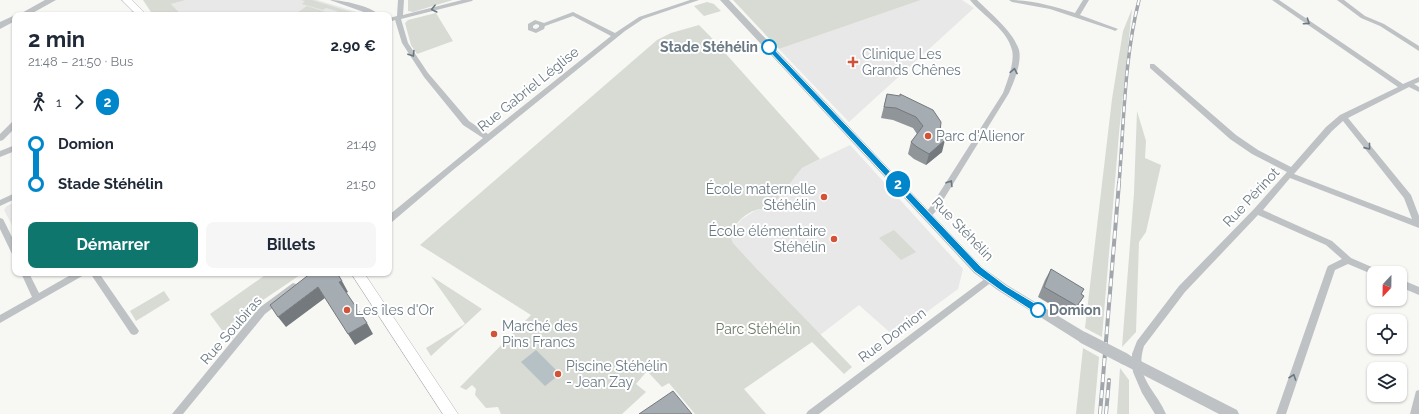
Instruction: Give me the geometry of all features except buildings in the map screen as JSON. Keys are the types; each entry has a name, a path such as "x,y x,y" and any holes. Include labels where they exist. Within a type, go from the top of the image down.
{"main road":[{"path":"127,0 139,12"},
{"path":"359,276 451,414"}],"street":[{"path":"28,12 52,0"},
{"path":"333,0 372,12"},
{"path":"401,0 400,17 398,18 405,43 426,75 466,123 488,138"},
{"path":"392,19 470,0"},
{"name":"Rue Gabriel Léglise","path":"392,218 615,36 641,18 696,0"},
{"name":"Rue Stéhélin","path":"724,0 928,215 978,270 1084,338 1232,414"},
{"path":"928,215 933,210 1006,93 1014,73 1016,51 1006,32 973,0"},
{"path":"1012,0 1038,4 1077,15 1114,29"},
{"path":"1077,15 1086,0"},
{"path":"1275,0 1406,85 1419,90"},
{"path":"1340,0 1363,17 1382,25 1419,49"},
{"path":"543,25 573,14 615,36"},
{"path":"0,26 12,20"},
{"path":"1152,66 1233,137 1255,152 1291,173 1418,225"},
{"name":"Rue Périnot","path":"1131,362 1140,344 1182,289 1291,173 1329,129 1343,117 1419,79"},
{"path":"1343,117 1408,197 1418,225"},
{"path":"1,135 12,126"},
{"path":"0,154 12,149"},
{"path":"0,203 12,197"},
{"path":"1257,210 1329,244 1348,260 1367,268"},
{"path":"0,221 12,246"},
{"path":"1281,414 1331,268 1348,260"},
{"path":"26,276 37,298"},
{"path":"0,319 76,276"},
{"path":"96,276 134,331"},
{"name":"Rue Domion","path":"812,414 990,279"},
{"name":"Rue Soubiras","path":"177,414 262,310 302,281"},
{"path":"1407,286 1419,291"},
{"path":"1131,362 1161,414"},
{"path":"1415,414 1419,394"}],"shaded area":[{"path":"186,0 317,0 357,12 179,12 171,4"},
{"name":"Clinique Les Grands Chênes","path":"921,0 962,0 974,8 849,122 779,49"},
{"name":"École élémentaire Stéhélin","path":"850,145 963,269 958,289 894,336 859,305 820,335 733,243 729,236 731,231 742,219 756,210 769,210 802,168"},
{"path":"12,204 12,225 4,210 7,206"},
{"path":"536,350 560,374 545,386 521,362"}],"green space":[{"path":"143,0 186,0 171,4 179,12 151,12"},
{"path":"301,0 312,0 351,12 339,12 326,8 323,10 302,4 305,1"},
{"path":"408,0 453,0 413,12 408,11"},
{"path":"733,0 921,0 779,49"},
{"path":"707,2 714,4 721,11 704,16 694,6"},
{"path":"307,6 326,12 298,12"},
{"path":"1132,9 1119,133 1102,337 1085,328 1112,99 1123,31"},
{"path":"436,13 453,41 417,54 411,45 405,23 408,20"},
{"name":"Stade Stéhélin","path":"699,25 820,159 802,168 769,210 756,210 740,220 731,232 730,236 733,243 852,367 844,374 812,342 744,389 766,414 695,414 669,383 662,387 647,371 636,384 646,392 622,414 501,414 498,407 486,408 475,395 476,389 472,385 466,390 460,387 531,315 420,245 657,40 671,33"},
{"path":"1137,111 1146,141 1145,158 1161,165 1146,232 1139,242 1136,332 1122,347 1134,193"},
{"path":"894,230 916,252 901,260 879,238"},
{"path":"264,276 299,276 263,300 230,341 210,314"},
{"path":"431,276 482,309 431,356 426,348 465,324"},
{"path":"164,291 170,300 136,321 130,311"},
{"path":"1083,348 1099,357 1094,414 1076,414"},
{"path":"1120,368 1129,380 1129,414 1117,414"}],"railway":[{"path":"1119,184 1127,68 1139,0"},
{"path":"1100,414 1119,183"},
{"path":"1106,414 1109,380"}],"bus line":[{"name":"2","path":"769,47 978,270 1038,310"}],"place":[{"name":"Stade Stéhélin","path":"769,47"},
{"name":"Clinique Les Grands Chênes","path":"853,62"},
{"name":"Parc d'Alienor","path":"928,136"},
{"name":"École maternelle Stéhélin","path":"824,197"},
{"name":"École élémentaire Stéhélin","path":"834,239"},
{"name":"Les îles d'Or","path":"347,310"},
{"name":"Domion","path":"1038,310"},
{"name":"Marché des Pins Francs","path":"494,334"},
{"name":"Piscine Stéhélin - Jean Zay","path":"558,374"}],"park label":[{"name":"Parc Stéhélin","path":"758,329"}]}
